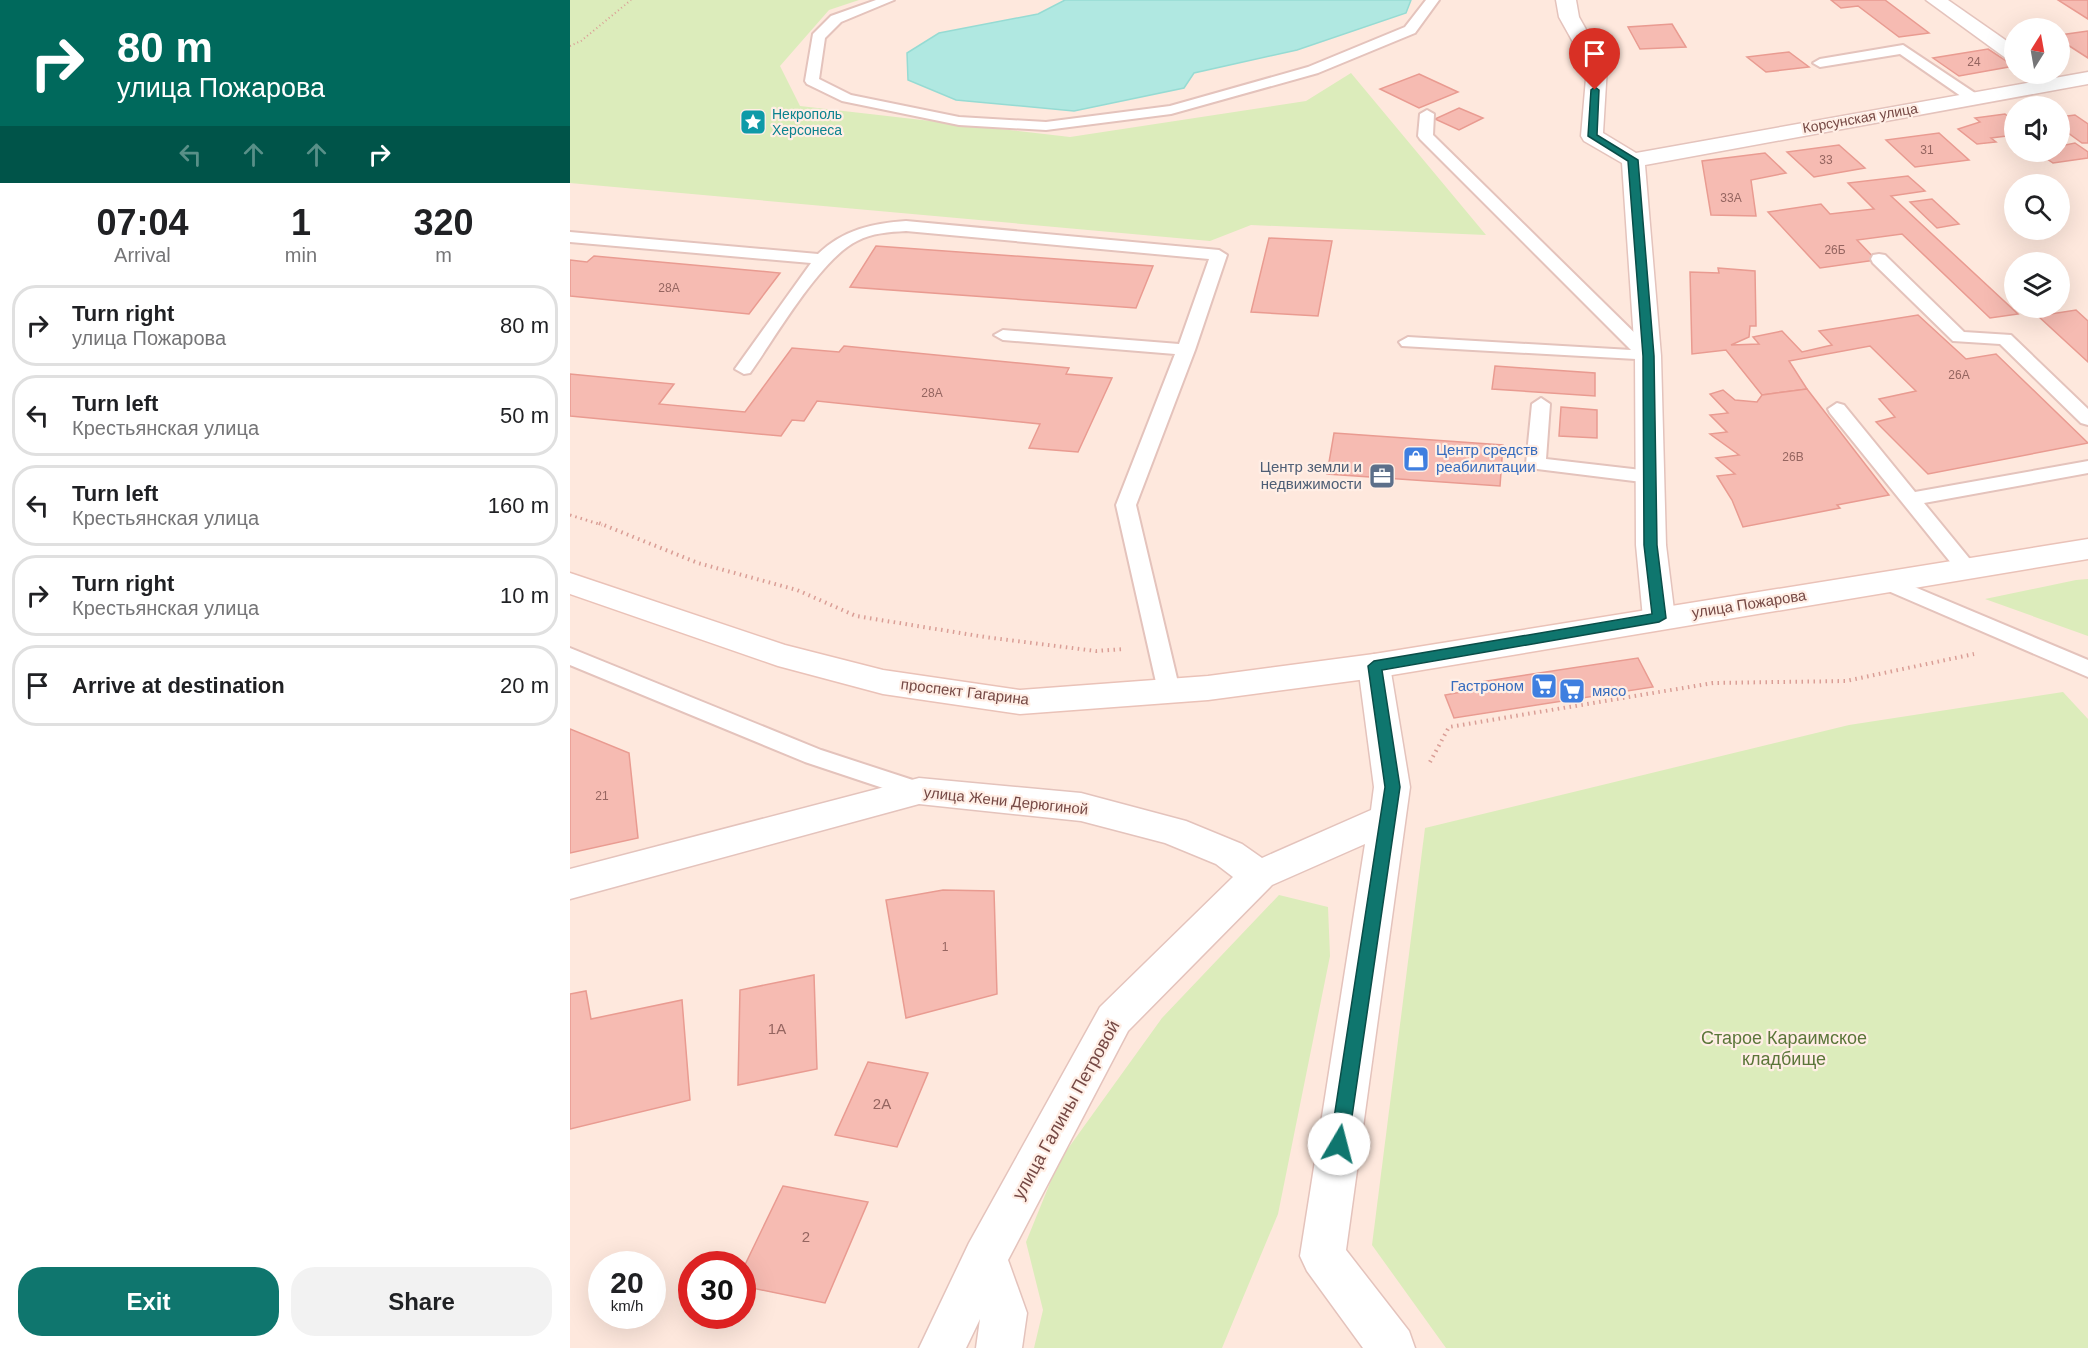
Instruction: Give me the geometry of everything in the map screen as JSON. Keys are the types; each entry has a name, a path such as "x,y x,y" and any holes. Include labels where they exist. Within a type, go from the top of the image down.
{"street":[{"path":"1566,0 1569,17 1597,67 1592,136 1633,160 1648,356 1651,545 1659,618"},
{"path":"1936,0 2004,48"},
{"name":"Корсунская улица","path":"2070,78 2088,78"},
{"name":"Корсунская улица","path":"1633,160 1973,98 2026,84"},
{"path":"2059,84 2088,99"},
{"name":"улица Пожарова","path":"1374,666 2088,549"},
{"name":"проспект Гагарина","path":"570,584 778,655 883,682 1020,702 1169,691 1374,666"},
{"path":"1374,666 1390,802 1323,1256 1392,1348"},
{"name":"улица Жени Дерюгиной","path":"570,884 919,790 1081,807 1173,831 1229,854 1259,876"},
{"name":"улица Галины Петровой","path":"942,1348 986,1258 1114,1019 1259,876 1390,802"},
{"path":"986,1258 1004,1313 999,1348"}],"lane":[{"path":"888,0 836,19 818,36 812,81 847,98 959,121 1046,126 1171,110 1313,70 1410,30 1433,0"},
{"path":"1820,63 1903,49 1973,98"},
{"path":"1427,114 1425,136 1648,356"},
{"path":"744,369 822,259 837,243 869,229 906,226 1219,255 1186,350 1126,505 1169,691"},
{"path":"570,237 822,259"},
{"path":"1879,259 1959,337 2005,339 2088,418"},
{"path":"1003,335 1186,350"},
{"path":"1408,342 1648,356"},
{"path":"1541,404 1536,464 1650,477"},
{"path":"1837,408 1967,569"},
{"path":"1910,499 2088,467"},
{"path":"1886,582 2088,669"},
{"path":"570,656 813,756 919,790"}],"path":[{"path":"570,46 581,41 631,0"},
{"path":"570,515 593,521 698,564 797,590 856,616 985,637 1096,651 1158,646"},
{"path":"1390,802 1426,769 1449,727 1713,683 1845,681 2029,643"}],"green space":[{"name":"Некрополь Херсонеса","path":"570,0 859,0 829,10 780,66 800,106 1070,137 1306,101 1351,73 1486,235 1251,225 1210,241 570,183"},
{"path":"2088,579 2088,636 1985,599 2076,580"},
{"name":"Старое Караимское кладбище","path":"2063,692 2088,719 2088,1348 1446,1348 1372,1245 1425,828 1849,725"},
{"path":"1279,895 1328,907 1330,956 1278,1214 1222,1348 1034,1348 1043,1310 1026,1242 1059,1161 1162,1018"}],"water":[{"path":"1065,0 1411,0 1406,13 1297,50 1194,73 1184,88 1074,111 956,100 908,80 907,53 939,33 1038,14"}],"building":[{"path":"1831,0 1885,0 1929,33 1899,37 1858,6 1841,8"},
{"path":"2058,0 2088,0 2088,19"},
{"path":"1672,24 1686,47 1640,49 1628,27"},
{"path":"2088,31 2088,58 2070,46 2070,34"},
{"path":"1988,49 2004,59 2004,68 1959,76 1933,58"},
{"path":"1789,52 1809,67 1766,72 1747,57"},
{"path":"1419,74 1458,92 1419,108 1380,89"},
{"path":"1459,108 1483,118 1459,130 1435,119"},
{"path":"2004,114 2004,136 1991,138 1996,142 1977,144 1958,129 1980,122 1975,118"},
{"path":"2075,115 2088,124 2088,143 2082,143 2070,134 2070,116"},
{"path":"1939,133 1969,160 1915,167 1886,140"},
{"path":"2075,143 2088,152 2088,158 2070,161 2070,144"},
{"path":"1839,145 1865,168 1814,177 1787,152"},
{"path":"1765,153 1786,173 1751,180 1756,216 1711,215 1702,161"},
{"path":"1908,176 1925,191 1891,196 2004,301 2004,316 1990,318 1902,234 1857,240 1876,260 1820,268 1768,212 1821,204 1830,214 1874,209 1848,183"},
{"path":"1932,199 1959,224 1937,228 1910,202"},
{"path":"1269,238 1332,241 1318,316 1251,312"},
{"path":"876,246 1153,266 1136,308 850,287"},
{"path":"594,256 780,273 749,314 570,296 570,260 587,262"},
{"path":"1718,268 1755,271 1756,326 1750,326 1749,337 1731,345 1759,344 1753,337 1782,331 1802,352 1832,345 1819,331 1918,315 1966,359 1996,354 2088,443 1928,474 1876,422 1895,417 1879,399 1916,391 1870,346 1789,361 1807,389 1762,395 1726,350 1692,354 1690,272 1719,273"},
{"path":"2076,310 2088,321 2088,362 2040,318 2070,318 2070,311"},
{"path":"844,346 1069,368 1066,374 1112,378 1078,452 1029,448 1040,424 817,401 804,421 792,420 781,436 570,416 570,374 674,384 659,404 745,412 792,348 839,352"},
{"path":"1495,366 1595,373 1595,396 1492,389"},
{"path":"1807,389 1889,495 1837,505 1840,508 1743,527 1732,500 1717,476 1735,474 1716,458 1739,455 1710,434 1727,432 1710,415 1728,413 1710,394 1723,390 1735,400 1757,402 1762,395"},
{"path":"1561,407 1597,410 1597,438 1559,436"},
{"path":"1334,433 1503,445 1500,486 1327,474"},
{"path":"1638,658 1653,687 1454,718 1445,695 1483,688 1480,682"},
{"path":"570,729 629,753 638,838 570,853"},
{"path":"943,890 994,891 997,994 906,1018 886,900"},
{"path":"814,975 817,1069 738,1085 740,990"},
{"path":"586,991 591,1019 682,1000 690,1100 570,1129 570,994"},
{"path":"868,1062 928,1073 897,1147 835,1135"},
{"path":"783,1186 868,1202 825,1303 756,1289 756,1251 752,1251"}],"place":[{"name":"Некрополь Херсонеса","path":"753,122"},
{"name":"Центр средств реабилитации","path":"1416,459"},
{"name":"Центр земли и недвижимости","path":"1382,476"},
{"name":"Гастроном","path":"1544,686"},
{"name":"мясо","path":"1572,691"}],"route":[{"path":"1339,1144 1392,787 1374,666 1659,618 1651,545 1648,356 1633,160 1592,136 1595,90"}]}
